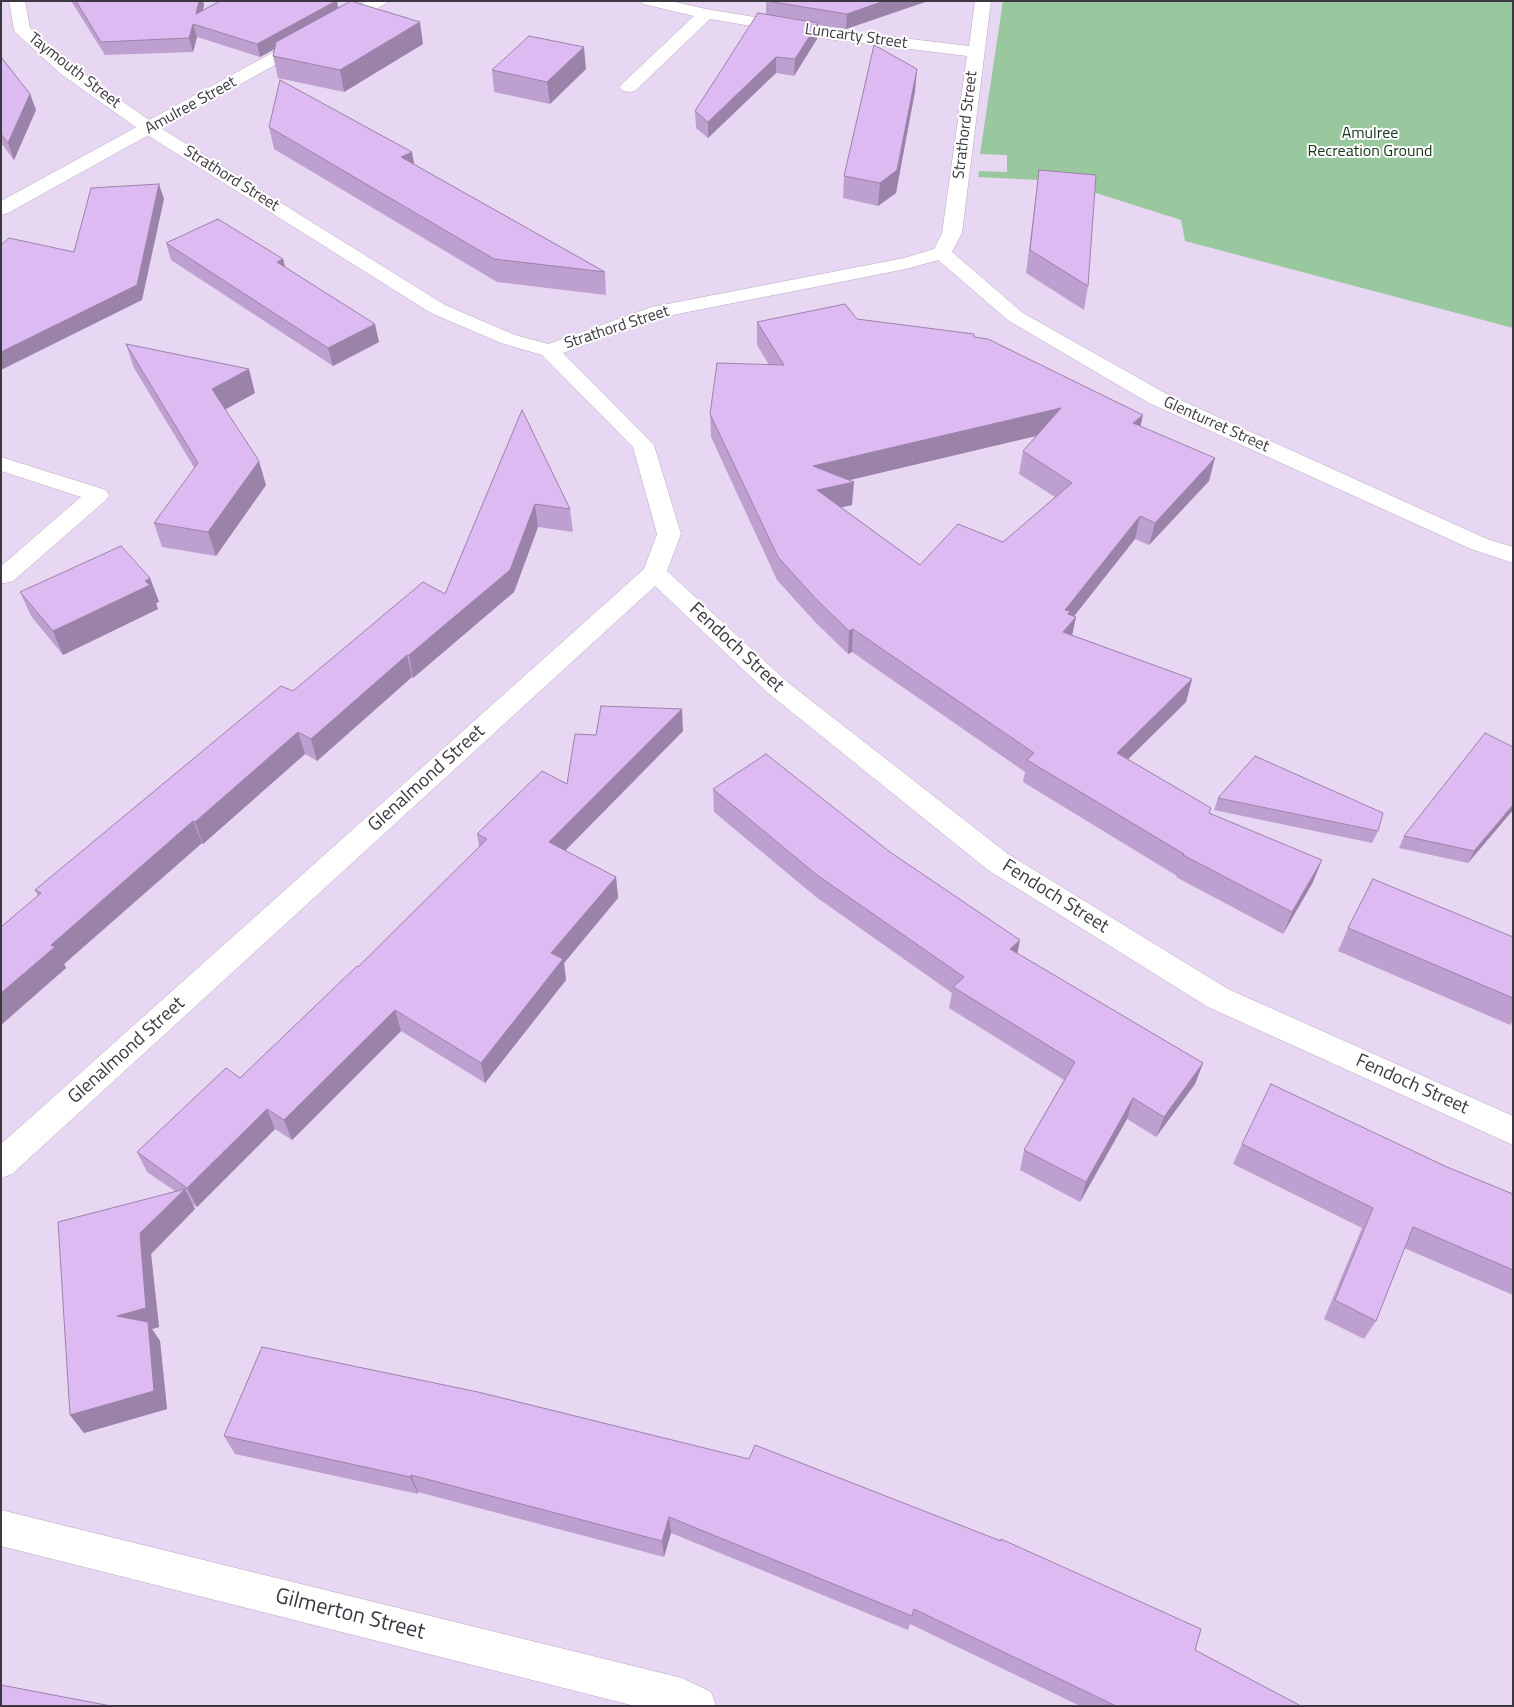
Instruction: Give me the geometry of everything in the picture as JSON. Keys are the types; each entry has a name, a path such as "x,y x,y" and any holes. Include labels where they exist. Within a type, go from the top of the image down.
{"street":[{"name":"Taymouth Street","path":"17,1 22,30 67,70 150,129"},
{"name":"Amulree Street","path":"1,209 150,129 379,1"},
{"name":"Luncarty Street","path":"649,1 706,14 828,34 976,52"},
{"name":"Strathord Street","path":"150,129 438,309 508,339 549,351 652,313 906,264 942,253 952,234 983,1"},
{"path":"629,87 706,14"},
{"name":"Glenturret Street","path":"942,253 1016,317 1157,398 1479,544 1513,555"},
{"name":"Glenalmond Street","path":"1,1164 655,573 669,534 643,445 549,351"},
{"path":"1,464 98,495 5,575 1,575"},
{"name":"Fendoch Street","path":"655,573 777,687 998,862 1218,998 1513,1131"},
{"name":"Gilmerton Street","path":"1,1528 682,1698 697,1706"}],"green space":[{"name":"Amulree Recreation Ground","path":"1003,1 1513,1 1513,328 1185,241 1181,220 1058,181 978,177 979,171 1007,172 1007,155 980,154"}],"building":[{"path":"76,1 199,1 196,14 220,1 336,1 257,44 193,24 189,38 101,42"},
{"path":"351,1 420,22 340,70 273,56 276,42"},
{"path":"767,1 884,1 847,14"},
{"path":"758,13 818,23 795,59 776,57 708,122 695,111"},
{"path":"529,36 584,47 547,82 492,70"},
{"path":"874,45 917,69 897,170 880,183 844,176"},
{"path":"1,57 30,94 8,143 1,134"},
{"path":"280,80 412,152 401,157 605,272 494,259 269,127"},
{"path":"1039,170 1096,175 1088,286 1030,250"},
{"path":"159,184 137,285 1,352 1,245 9,238 74,252 91,188"},
{"path":"218,219 283,259 277,262 375,324 328,348 166,243"},
{"path":"845,304 857,319 974,334 974,337 988,339 1143,415 1133,423 1215,458 1155,523 1140,516 1065,610 1070,611 1068,614 1076,617 1063,632 1192,679 1117,753 1211,808 1209,813 1322,860 1292,912 1183,855 1027,760 1034,753 853,629 849,631 816,599 778,557 710,414 717,363 784,365 757,322","holes":["1061,408 1023,451 1072,483 1003,542 958,524 920,565 817,490 854,482 813,466"]},
{"path":"126,344 249,369 212,389 259,461 208,532 154,523 198,463"},
{"path":"522,410 570,509 535,504 510,570 407,655 311,739 298,732 51,945 55,947 1,993 1,927 41,893 35,890 281,686 293,691 423,582 445,594"},
{"path":"121,546 150,578 145,581 150,585 53,631 20,592"},
{"path":"601,706 682,709 549,842 616,877 551,953 563,959 481,1063 395,1010 284,1120 267,1109 187,1188 137,1152 226,1068 240,1078 358,967 487,839 477,834 542,771 567,784 575,734 596,735"},
{"path":"1485,733 1513,747 1513,805 1474,851 1404,836"},
{"path":"766,754 890,852 1020,940 1010,949 1203,1063 1164,1117 1133,1098 1086,1182 1024,1150 1075,1062 953,987 964,977 817,875 713,789"},
{"path":"1255,756 1383,813 1378,831 1218,798"},
{"path":"1373,879 1513,937 1513,998 1348,928"},
{"path":"1271,1084 1447,1167 1513,1194 1513,1270 1413,1227 1376,1321 1335,1300 1373,1208 1242,1144"},
{"path":"185,1189 140,1233 146,1308 117,1316 148,1322 154,1391 70,1415 58,1222"},
{"path":"262,1347 478,1392 749,1459 755,1445 1001,1541 1001,1539 1201,1629 1195,1650 1301,1706 1116,1706 914,1609 912,1616 669,1517 662,1541 411,1475 410,1477 224,1436"},
{"path":"1,1685 111,1706 1,1706"}]}
